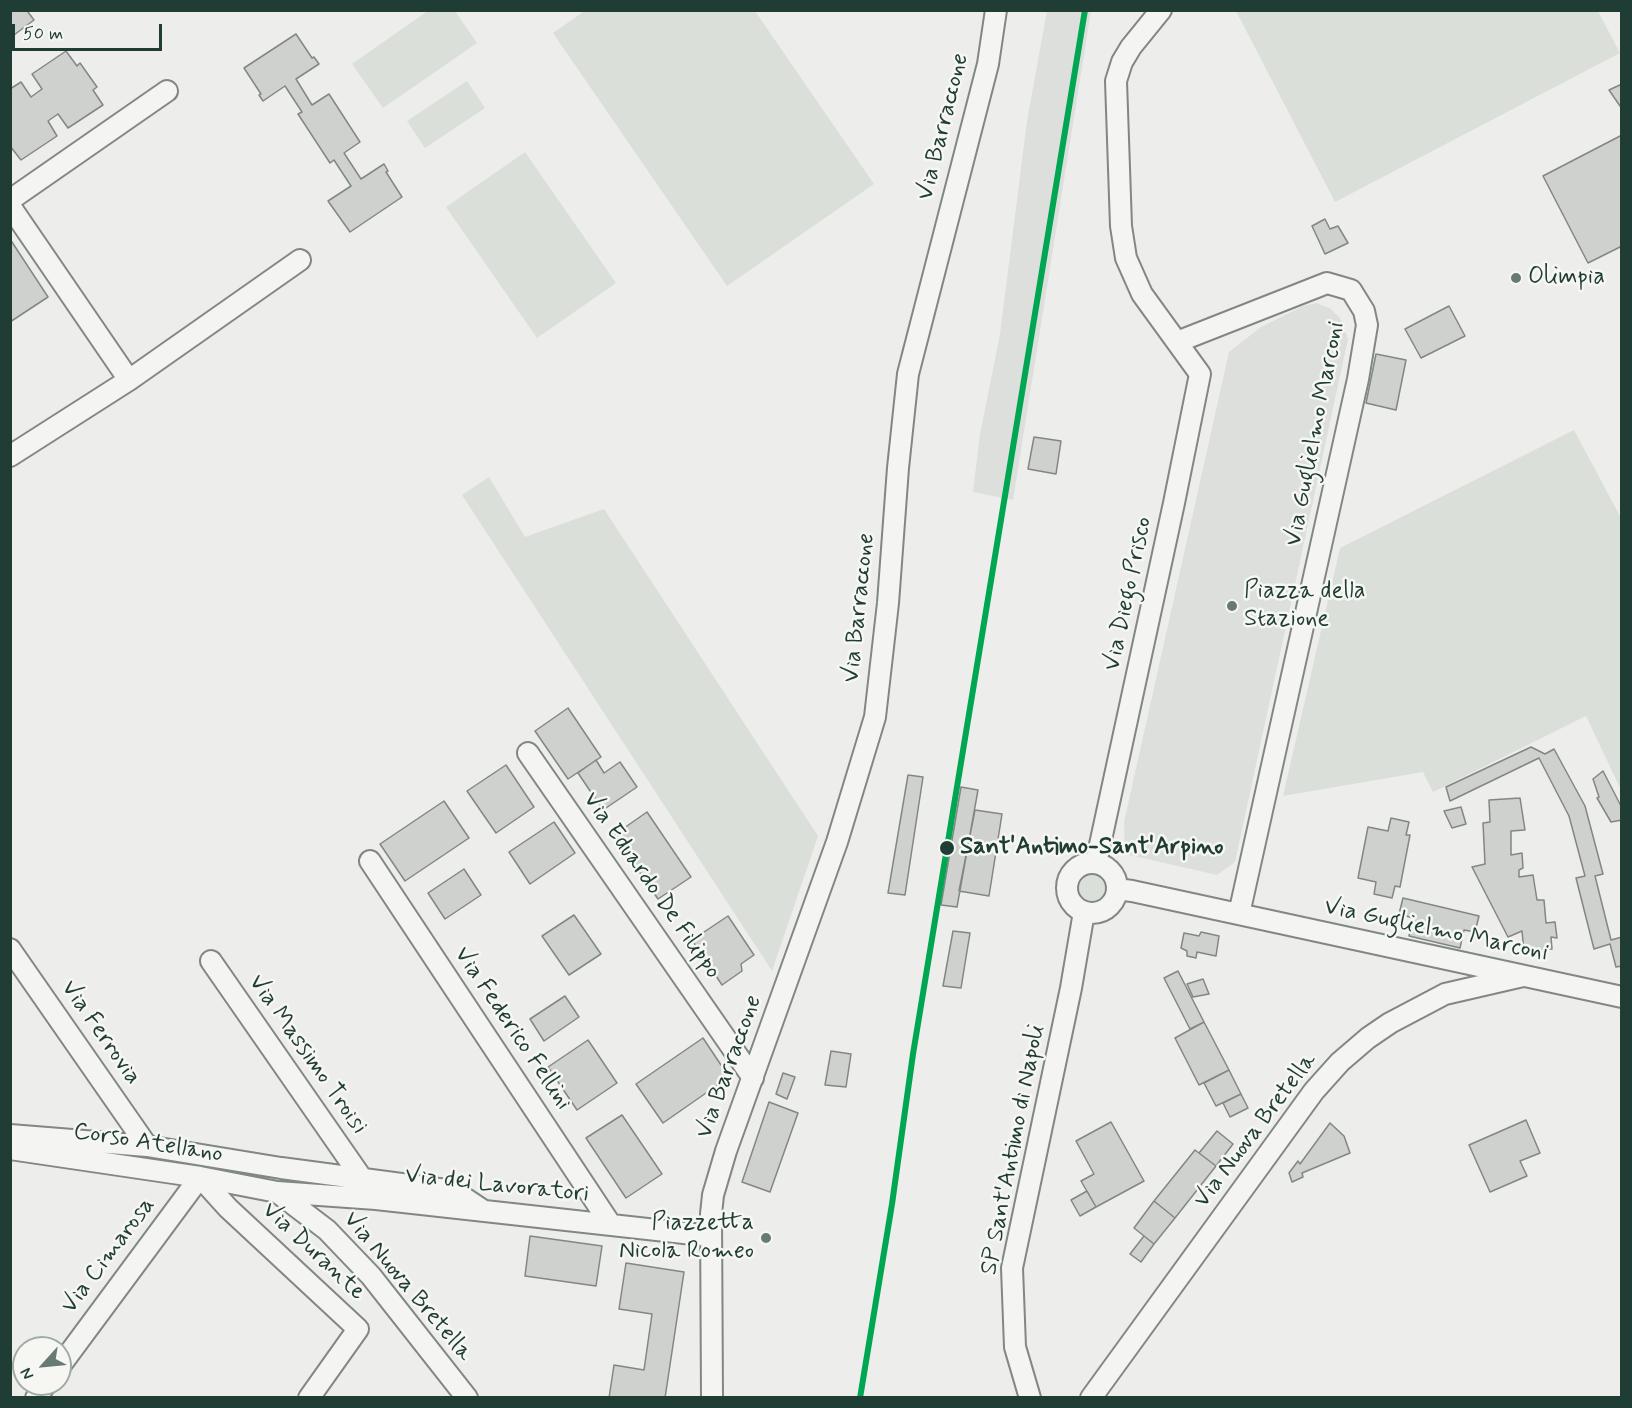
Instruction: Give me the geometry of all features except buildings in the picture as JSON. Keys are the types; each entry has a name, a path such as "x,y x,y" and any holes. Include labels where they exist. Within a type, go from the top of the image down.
{"street":[{"name":"Via Barraccone","path":"712,1398 713,1195 726,1151 837,842 875,717 888,603 908,374 988,64 996,10"},
{"name":"Via Diego Prisco","path":"1096,863 1200,374 1142,294 1126,258 1120,226 1116,81 1122,62 1131,47 1161,10"},
{"path":"10,200 167,91"},
{"path":"10,206 129,380"},
{"path":"10,456 129,380 300,260"},
{"name":"Via Guglielmo Marconi","path":"1177,342 1327,283 1351,290 1364,311 1367,325 1358,379 1239,915"},
{"name":"Via Eduardo De Filippo","path":"528,753 753,1078"},
{"name":"Via Federico Fellini","path":"370,861 611,1225"},
{"path":"1096,863 1103,866 1113,876 1117,890 1106,909 1092,913 1084,912 1069,899 1068,879 1076,868 1096,863"},
{"name":"Via Guglielmo Marconi","path":"1117,890 1132,891 1622,997"},
{"name":"SP Sant'Antimo di Napoli","path":"1030,1398 1016,1347 1012,1268 1071,988 1084,912"},
{"name":"Via Ferrovia","path":"10,949 147,1146"},
{"name":"Via Massimo Troisi","path":"212,961 361,1177"},
{"name":"Via Nuova Bretella","path":"1091,1398 1314,1091 1340,1062 1389,1023 1445,994 1523,976"},
{"path":"10,1135 147,1146 281,1168 454,1191 483,1210"},
{"name":"Corso Atellano","path":"10,1149 200,1177 277,1192"},
{"name":"Via Cimarosa","path":"72,1350 200,1177"},
{"name":"Via Durante","path":"200,1177 228,1208 358,1329 309,1398"},
{"name":"Via dei Lavoratori","path":"277,1192 376,1199 711,1236"},
{"name":"Via Nuova Bretella","path":"277,1192 327,1230 371,1276 466,1397"}],"shaded area":[{"path":"429,10 455,11 477,43 383,108 352,64"},
{"path":"586,10 755,11 874,184 727,286 553,33"},
{"path":"1047,11 1091,11 1013,500 973,492 980,434 1000,334 1027,121"},
{"path":"1236,11 1598,11 1620,53 1335,202"},
{"path":"467,81 485,108 425,148 407,121"},
{"path":"525,152 616,283 537,338 446,207"},
{"name":"Piazza della Stazione","path":"1317,303 1331,309 1340,318 1348,339 1235,862 1217,875 1125,854 1124,822 1229,352 1261,327 1303,306"},
{"path":"1574,430 1621,518 1621,790 1586,716 1433,792 1423,772 1283,796 1340,548"},
{"path":"489,477 525,537 604,509 818,836 772,971 462,495"},
{"path":"1092,873 1102,877 1106,887 1102,897 1092,901 1082,897 1078,887 1082,877"}],"transit line":[{"path":"860,1398 892,1204 913,1054 1085,10"}],"place":[{"name":"Olimpia","path":"1516,278"},
{"name":"Piazza della Stazione","path":"1232,606"},
{"name":"Sant'Antimo-Sant'Arpino","path":"947,848"},
{"name":"Piazzetta Nicola Romeo","path":"766,1238"}]}
